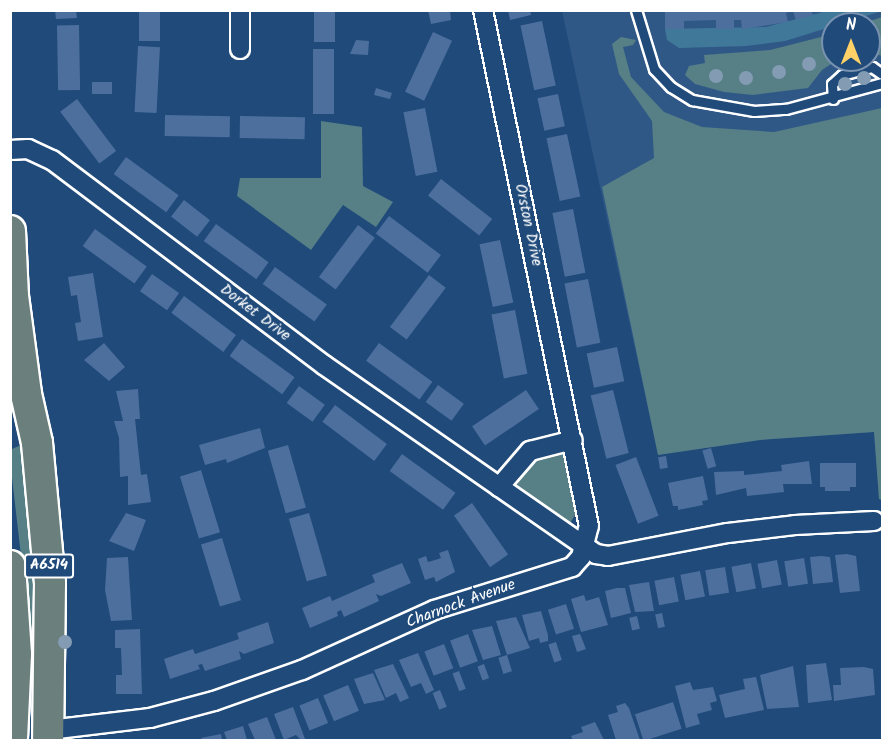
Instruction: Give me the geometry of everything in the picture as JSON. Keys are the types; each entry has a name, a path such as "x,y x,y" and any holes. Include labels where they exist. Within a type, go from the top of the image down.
{"highway":[{"name":"A6514","path":"10,231 13,296 26,394 37,443 49,572 52,631 49,735"},
{"path":"10,435 16,434 26,394"},
{"name":"A6514","path":"10,566 12,741"}],"street":[{"path":"240,10 240,49"},
{"name":"Orston Drive","path":"483,10 573,440 589,526 585,548"},
{"name":"Dorket Drive","path":"10,150 28,149 52,160 324,365 585,548"},
{"path":"498,487 530,451 573,440"},
{"path":"585,548 608,556 728,533 874,521"},
{"name":"Charnock Avenue","path":"49,735 150,718 214,701 302,670 434,610 572,567 585,548"}],"lane":[{"path":"636,10 654,69 671,87 692,100 754,111 833,99 882,83"},
{"path":"833,99 832,84 842,75 872,68 882,74"}],"shaded area":[{"path":"562,11 882,11 882,500 879,499 874,432 760,440 658,455"},
{"path":"827,11 882,11 879,12 823,12"},
{"path":"821,13 821,30 785,41 746,46 679,48 667,40 665,29 766,27"}],"green space":[{"path":"882,17 882,56 881,56"},
{"path":"621,37 636,40 633,45 623,47 631,77 664,112 702,127 774,132 882,108 882,500 879,499 874,432 760,440 658,455 602,187 654,158 652,121 619,74 612,44"},
{"path":"821,37 821,71 808,88 753,95 724,92 695,84 685,75 689,66 705,63 704,55 770,50"},
{"path":"321,121 362,127 363,186 393,202 376,227 343,205 311,250 237,196 240,178 321,178"},
{"path":"23,444 36,579 38,676 29,676 24,582 11,469 10,450"},
{"path":"561,451 568,456 578,510 569,525 517,485 520,475 535,459"}],"building":[{"path":"55,10 76,10 77,18 56,19"},
{"path":"139,10 160,10 160,41 139,41"},
{"path":"314,10 335,10 335,42 314,42"},
{"path":"428,10 450,10 451,20 431,24"},
{"path":"508,10 530,10 531,15 510,20"},
{"path":"665,10 811,10 813,15 796,20 793,11 786,13 788,22 742,29 741,20 734,20 734,29 716,29 716,20 684,21 684,29 665,29"},
{"path":"542,21 556,86 534,90 520,26"},
{"path":"57,25 79,25 80,90 58,90"},
{"path":"433,32 452,41 424,101 405,92"},
{"path":"356,40 369,41 368,55 350,54"},
{"path":"138,46 160,47 157,113 135,112"},
{"path":"313,49 334,49 334,114 313,114"},
{"path":"92,82 112,82 112,94 92,94"},
{"path":"376,88 392,93 390,99 374,95"},
{"path":"558,94 565,126 544,131 537,98"},
{"path":"77,99 116,151 99,164 60,112"},
{"path":"425,108 437,172 416,176 403,112"},
{"path":"165,115 230,116 230,137 165,136"},
{"path":"240,116 305,117 305,139 240,138"},
{"path":"567,134 580,197 560,201 546,138"},
{"path":"126,157 179,195 166,212 114,174"},
{"path":"441,179 492,219 479,236 428,196"},
{"path":"184,200 210,220 197,237 171,217"},
{"path":"573,209 585,273 565,277 552,213"},
{"path":"389,216 441,255 428,273 376,234"},
{"path":"216,224 269,262 256,279 204,241"},
{"path":"358,225 375,238 336,290 319,277"},
{"path":"95,229 147,267 134,284 83,246"},
{"path":"500,240 513,303 493,307 479,244"},
{"path":"275,267 327,305 314,322 263,284"},
{"path":"93,273 103,337 78,341 75,323 81,322 77,295 71,296 68,277"},
{"path":"152,274 179,293 167,310 140,291"},
{"path":"429,275 446,288 407,340 390,327"},
{"path":"588,279 600,343 577,347 564,284"},
{"path":"184,296 236,335 223,352 171,313"},
{"path":"515,310 527,374 504,378 491,315"},
{"path":"242,339 295,377 282,394 230,356"},
{"path":"104,343 125,367 109,381 84,360"},
{"path":"379,343 432,382 419,400 366,361"},
{"path":"617,347 624,381 594,388 587,353"},
{"path":"438,385 464,404 452,421 426,402"},
{"path":"299,386 325,405 313,422 287,403"},
{"path":"138,389 140,419 135,419 141,475 147,474 151,502 128,505 128,476 120,477 119,438 114,421 123,421 116,391"},
{"path":"526,390 539,409 485,445 472,426"},
{"path":"613,390 629,453 606,459 591,396"},
{"path":"335,405 387,444 374,461 322,422"},
{"path":"260,428 265,448 227,463 226,459 205,465 199,445"},
{"path":"288,445 306,507 286,513 268,451"},
{"path":"711,448 716,466 708,469 702,450"},
{"path":"402,454 455,493 443,510 390,471"},
{"path":"666,456 668,468 660,469 658,457"},
{"path":"636,457 659,516 638,524 615,465"},
{"path":"809,461 812,484 783,484 784,492 747,496 746,488 716,495 714,472 744,471 744,475 782,471 781,465"},
{"path":"820,463 856,463 856,487 850,487 850,491 825,491 825,487 820,487"},
{"path":"201,470 220,532 199,539 180,476"},
{"path":"703,476 708,500 702,501 703,505 678,510 678,506 673,506 668,483"},
{"path":"472,503 508,555 490,567 454,516"},
{"path":"126,513 146,520 134,551 109,541"},
{"path":"309,513 327,575 307,581 289,519"},
{"path":"222,538 241,600 220,607 201,544"},
{"path":"448,550 455,572 436,582 434,577 425,580 418,559 426,556 428,562 435,560 441,558 439,553"},
{"path":"835,555 856,556 860,591 840,593"},
{"path":"128,557 132,620 111,621 105,590 107,558"},
{"path":"810,557 830,557 833,582 813,584"},
{"path":"804,558 808,584 788,587 784,561"},
{"path":"777,560 782,585 762,588 757,564"},
{"path":"402,563 411,583 381,596 376,594 379,601 344,617 341,610 337,612 338,616 310,628 302,608 330,596 332,601 375,582 372,575"},
{"path":"751,563 756,589 736,592 731,567"},
{"path":"725,567 729,593 709,596 705,570"},
{"path":"700,571 705,597 685,600 680,575"},
{"path":"674,577 679,602 659,605 654,581"},
{"path":"649,582 654,611 635,612 629,585"},
{"path":"625,588 631,613 611,618 605,591"},
{"path":"584,595 586,601 599,597 608,625 581,632 571,599"},
{"path":"566,604 574,629 556,635 548,610"},
{"path":"541,611 548,641 540,643 539,638 529,641 522,615"},
{"path":"662,613 665,627 658,628 655,614"},
{"path":"637,616 640,629 632,630 629,618"},
{"path":"516,617 530,648 507,655 496,621"},
{"path":"268,622 274,643 244,654 239,651 241,659 205,671 202,664 198,665 200,669 170,679 164,659 193,649 195,654 239,639 237,633"},
{"path":"492,626 501,655 483,660 472,630"},
{"path":"140,629 142,694 116,694 116,675 122,675 121,648 115,648 115,630"},
{"path":"468,634 478,661 460,668 450,640"},
{"path":"580,634 586,649 577,652 572,636"},
{"path":"556,642 562,660 554,663 548,644"},
{"path":"444,644 453,668 434,676 424,652"},
{"path":"418,653 434,690 426,694 421,683 411,687 399,660"},
{"path":"507,655 512,671 503,674 498,658"},
{"path":"826,663 832,700 808,703 806,665"},
{"path":"393,664 409,698 400,702 396,693 386,698 374,670"},
{"path":"484,664 489,678 483,680 477,666"},
{"path":"793,666 799,707 767,709 760,675"},
{"path":"840,668 873,669 875,695 834,701 833,685 841,685"},
{"path":"459,671 466,689 459,691 452,674"},
{"path":"373,673 385,700 364,704 354,679"},
{"path":"756,677 764,710 725,718 719,695 745,689 743,679"},
{"path":"690,682 693,690 713,687 717,701 710,703 712,710 697,714 700,724 686,728 675,686"},
{"path":"348,685 359,711 334,721 323,696"},
{"path":"440,690 447,707 439,710 433,693"},
{"path":"318,698 328,723 310,731 299,705"},
{"path":"673,702 682,729 643,740 635,714"},
{"path":"625,703 629,708 640,740 616,740 608,715 618,712 616,706"},
{"path":"293,707 305,739 301,740 296,735 284,740 274,714"},
{"path":"267,717 276,740 255,740 248,724"},
{"path":"595,722 604,740 573,740 571,736 583,732 581,727"},
{"path":"243,726 247,740 227,740 224,732"},
{"path":"221,734 222,740 202,740 201,738"}]}
